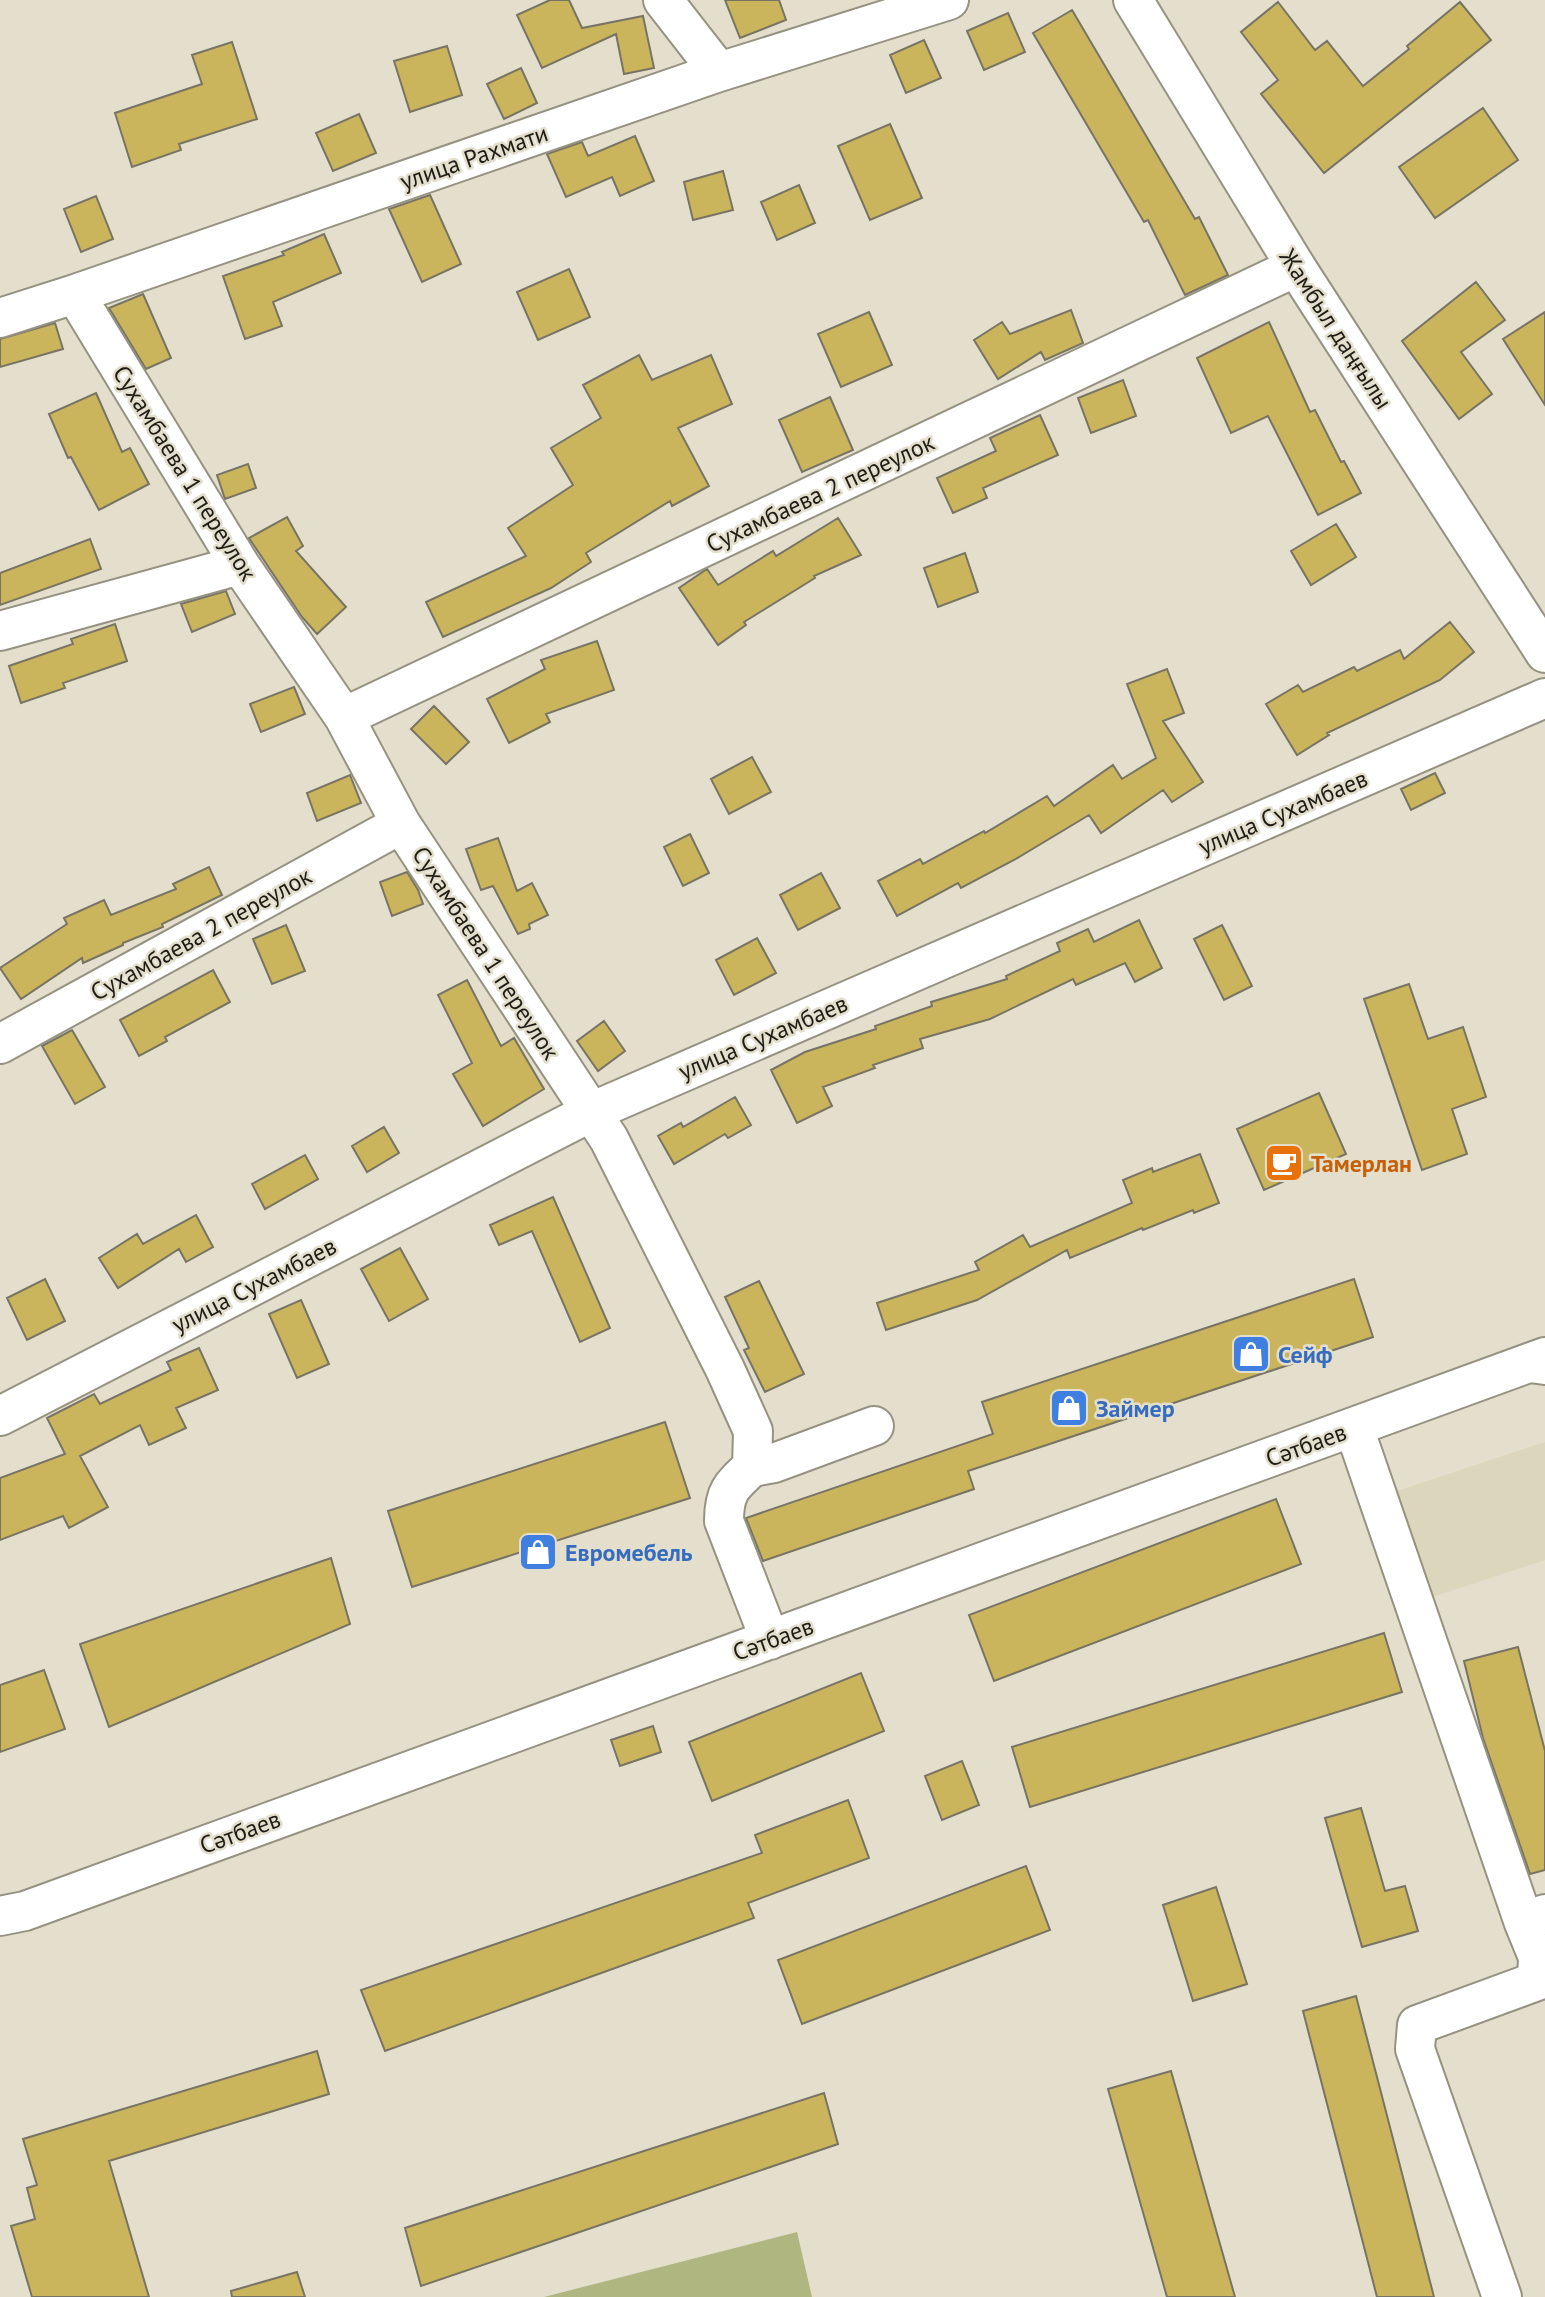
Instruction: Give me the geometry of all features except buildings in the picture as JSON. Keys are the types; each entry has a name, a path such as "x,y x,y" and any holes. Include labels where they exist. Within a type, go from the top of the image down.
{"street":[{"path":"663,0 719,72"},
{"name":"улица Рахмати","path":"0,318 719,72 949,0"},
{"name":"Жамбыл даңғылы","path":"1133,0 1296,267 1545,653"},
{"name":"Сухамбаева 2 переулок","path":"344,717 1296,267"},
{"name":"Сухамбаева 1 переулок","path":"75,294 240,565 344,717 401,824 615,1151 725,1368 753,1431 751,1467"},
{"path":"0,631 240,565"},
{"name":"улица Сухамбаев","path":"0,1416 591,1112 1545,698"},
{"name":"Сухамбаева 2 переулок","path":"0,1044 401,824"},
{"name":"Сәтбаев","path":"0,1916 25,1911 1540,1362"},
{"path":"770,1640 724,1521 724,1502 730,1488 751,1467 774,1463 873,1426"},
{"path":"1354,1428 1534,1919 1538,1956 1537,1980 1417,2025 1416,2049 1502,2297"}],"shaded area":[{"path":"1545,1442 1545,1560 1426,1599 1391,1493"}],"green space":[{"path":"797,2232 812,2297 544,2297"}],"place":[{"name":"Тамерлан","path":"1284,1163"},
{"name":"Сейф","path":"1251,1354"},
{"name":"Займер","path":"1069,1408"},
{"name":"Евромебель","path":"538,1552"}]}
